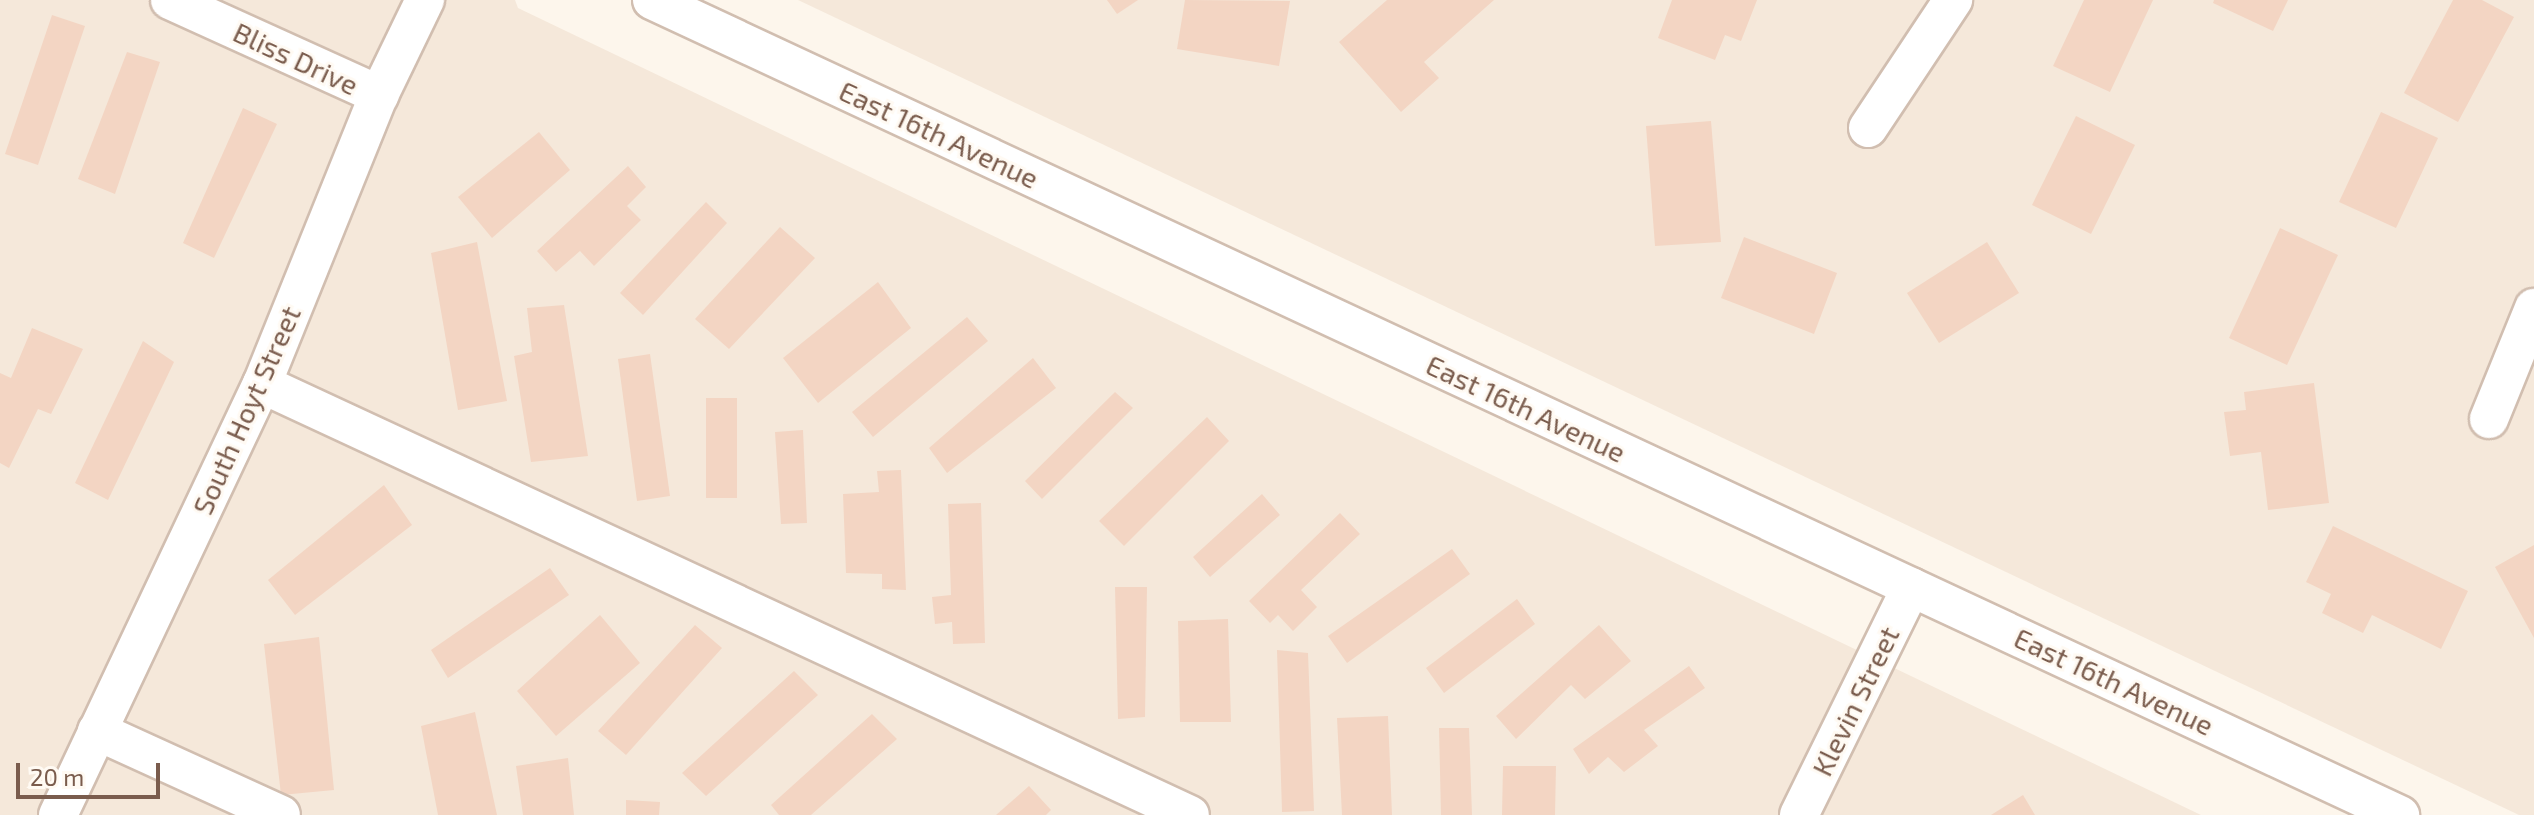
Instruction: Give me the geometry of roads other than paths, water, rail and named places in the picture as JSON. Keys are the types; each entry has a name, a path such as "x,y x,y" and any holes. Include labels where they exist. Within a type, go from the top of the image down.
{"street":[{"name":"Bliss Drive","path":"170,0 379,95"},
{"name":"South Hoyt Street","path":"58,815 262,384 379,95 425,0"},
{"name":"East 16th Avenue","path":"652,0 2400,815"},
{"path":"1868,128 1953,0"},
{"path":"2489,419 2534,308"},
{"path":"262,384 1190,815"},
{"name":"Klevin Street","path":"1799,815 1911,587"},
{"path":"97,731 281,815"}]}
